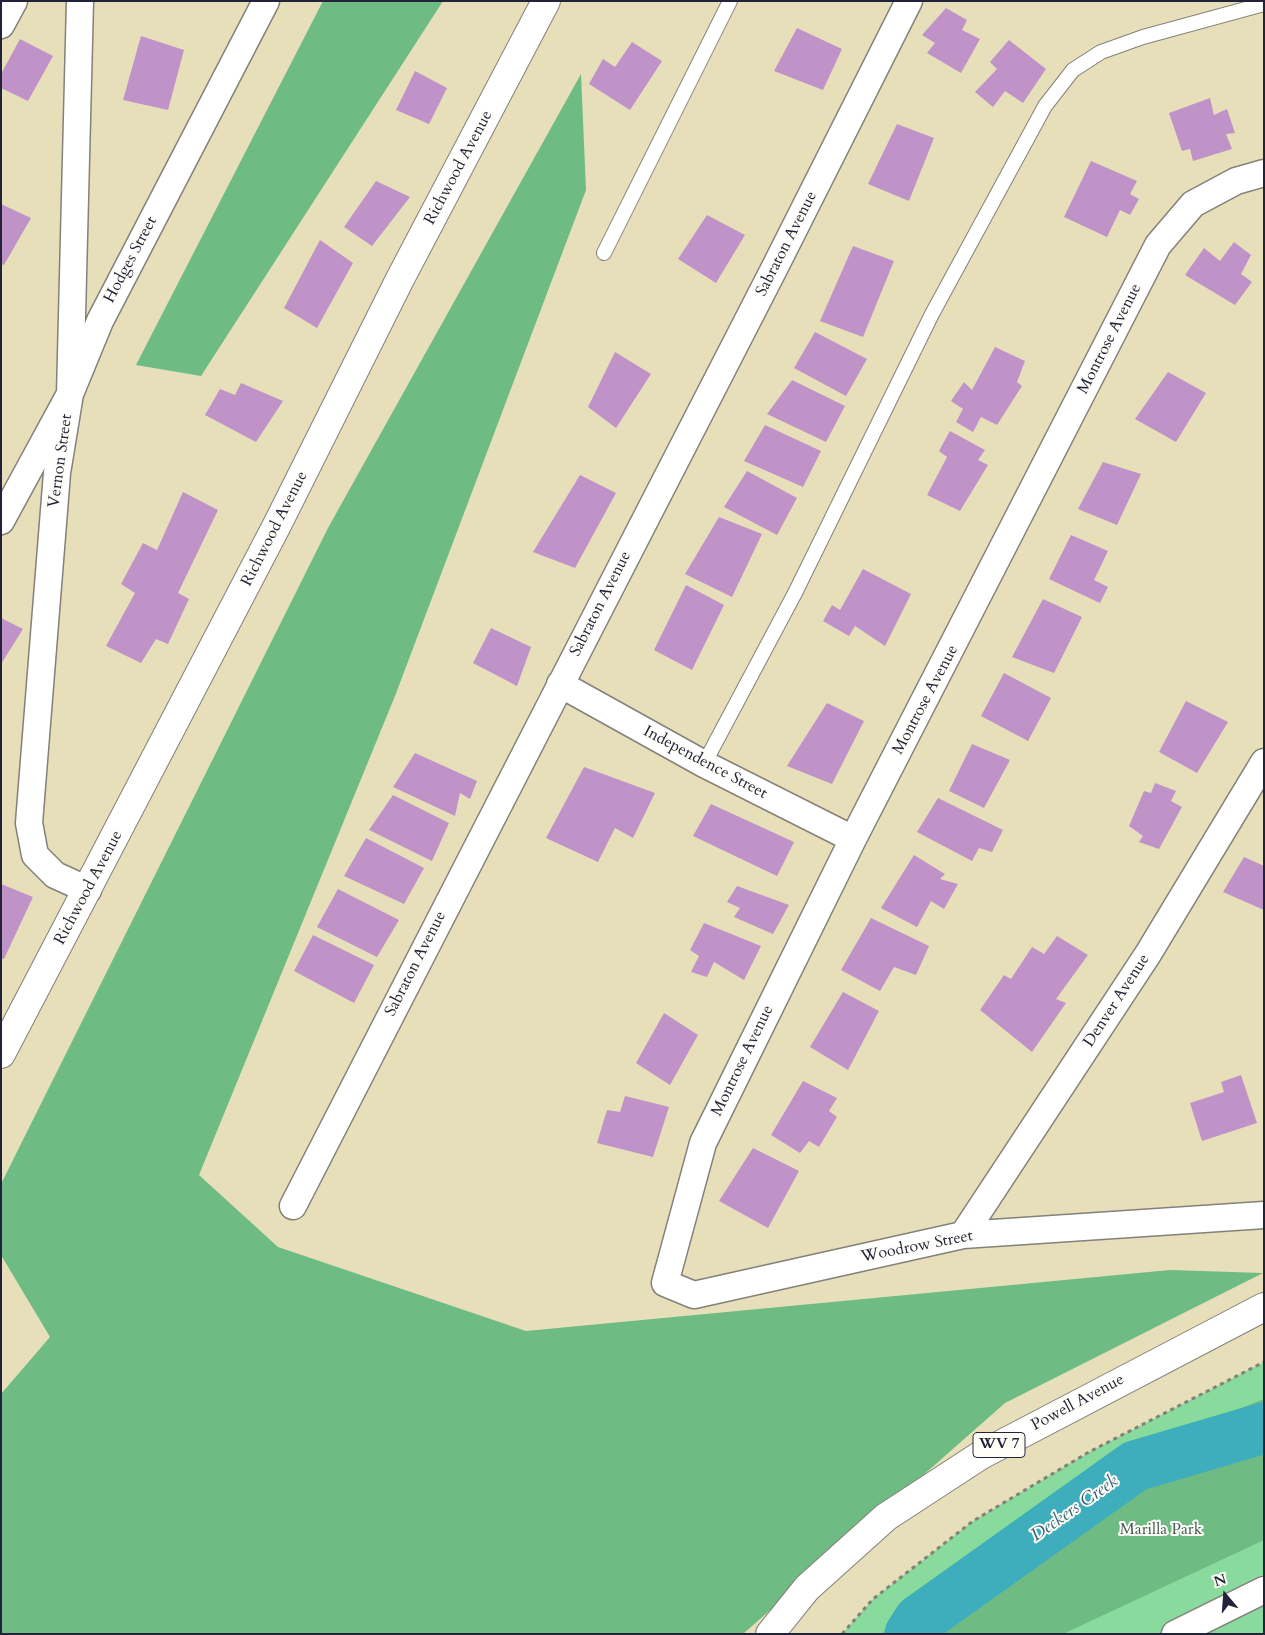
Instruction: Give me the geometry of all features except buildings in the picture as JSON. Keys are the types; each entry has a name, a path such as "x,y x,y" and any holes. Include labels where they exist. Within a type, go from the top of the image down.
{"street":[{"path":"1,25 14,1"},
{"name":"Vernon Street","path":"80,1 70,394 57,473 30,823 35,855 55,875 88,890"},
{"name":"Hodges Street","path":"1,522 70,394 100,321 266,1"},
{"name":"Richwood Avenue","path":"1,1054 88,890 546,1"},
{"name":"Sabraton Avenue","path":"293,1206 776,267 909,1"},
{"name":"Montrose Avenue","path":"665,1283 703,1143 853,839 1158,246 1193,204 1236,181 1264,173"},
{"name":"Independence Street","path":"560,684 704,764 853,839"},
{"name":"Denver Avenue","path":"963,1235 1148,954 1264,762"},
{"name":"Woodrow Street","path":"665,1283 694,1295 963,1235 1264,1215"},
{"name":"Powell Avenue","path":"770,1634 807,1588 886,1517 973,1460 1100,1391 1264,1307"},
{"path":"1175,1634 1264,1590"}],"lane":[{"path":"604,252 730,1"},
{"path":"704,764 795,592 932,314 1045,106 1072,70 1101,52 1143,37 1264,4"}],"path":[{"path":"842,1634 873,1599 973,1521 1089,1452 1264,1362"}],"green space":[{"path":"323,1 443,1 201,376 136,365"},
{"path":"581,74 586,190 395,696 199,1175 278,1247 526,1331 1170,1270 1263,1273 1005,1403 743,1634 1,1634 1,1394 50,1337 1,1255 1,1184 328,528"},
{"name":"Marilla Park","path":"1264,1362 1264,1634 842,1634 873,1599 973,1521 1089,1452"},
{"name":"Marilla Park","path":"1264,1399 1264,1540 1063,1634 882,1634 898,1613 1149,1445"}],"waterway":[{"name":"Deckers Creek","path":"910,1634 919,1620 1135,1466 1264,1428"}]}
